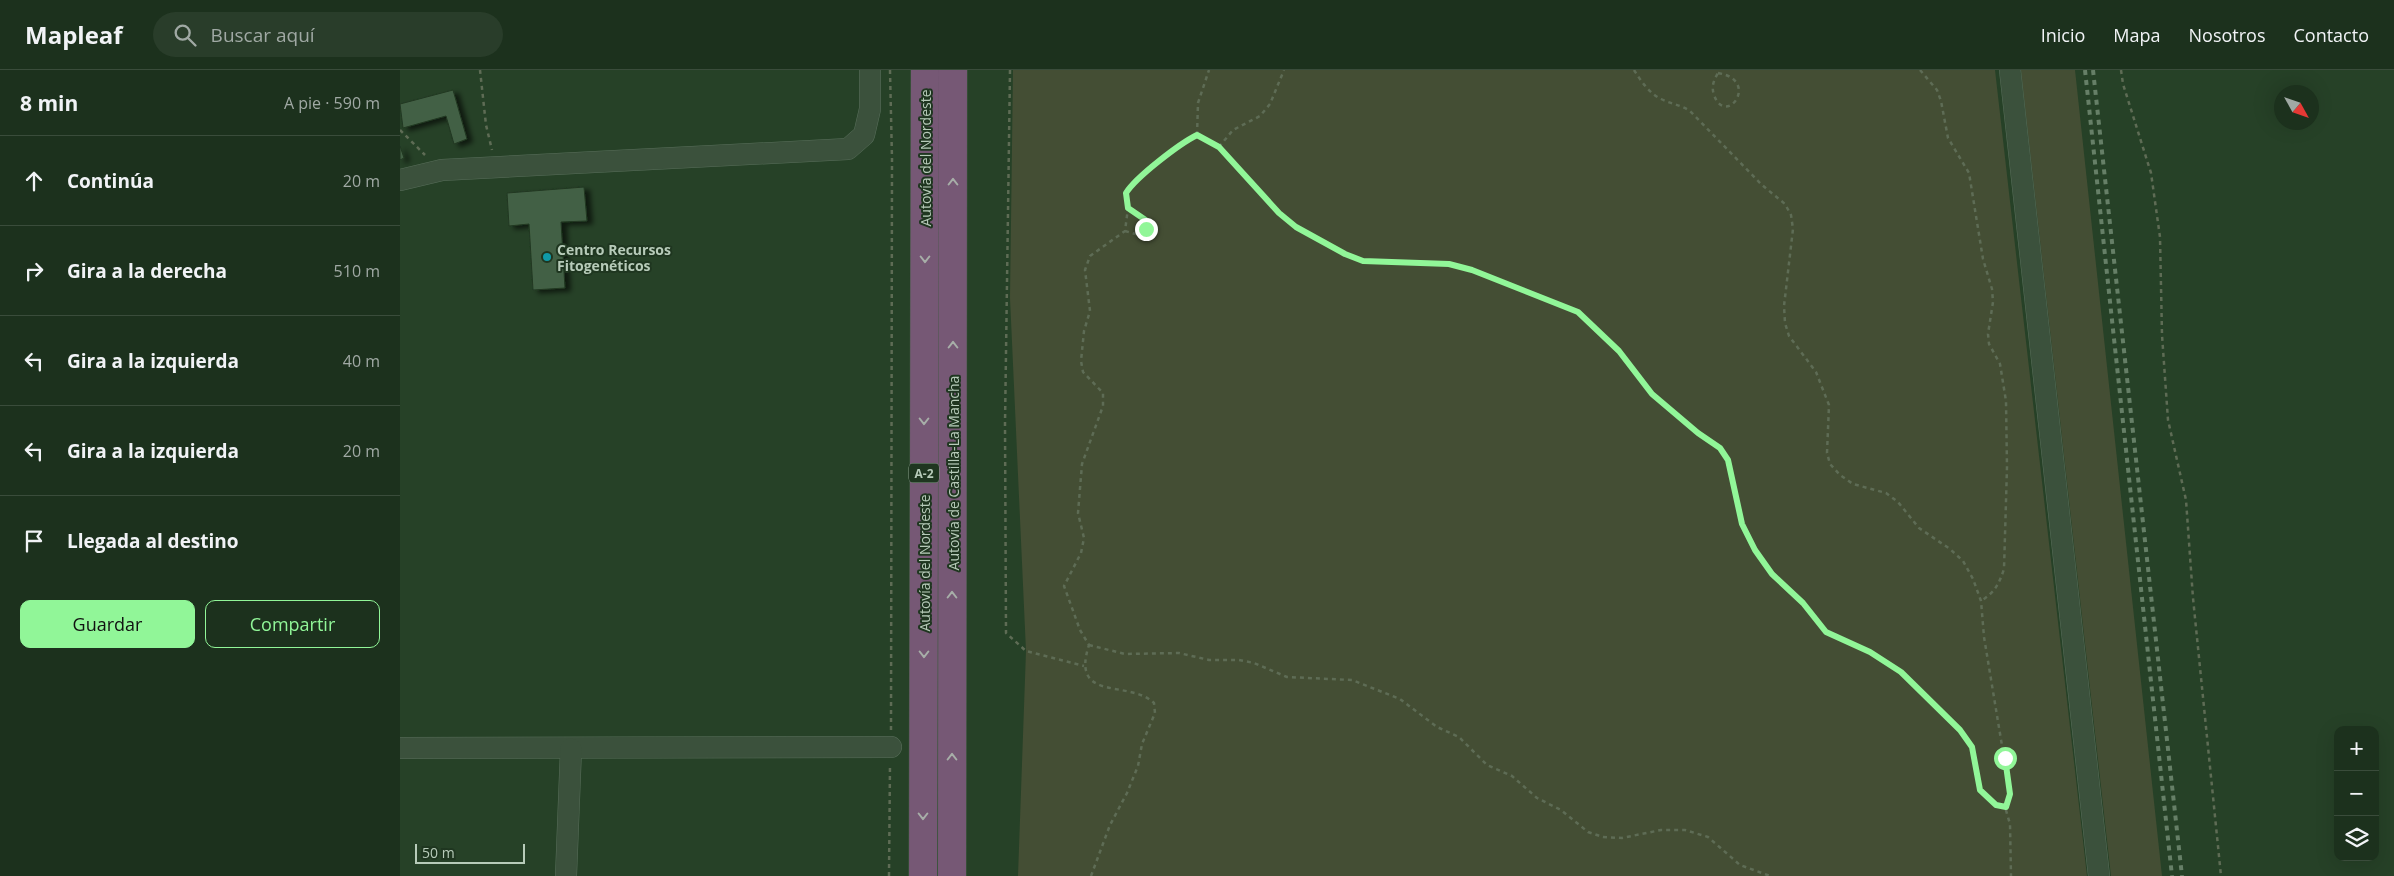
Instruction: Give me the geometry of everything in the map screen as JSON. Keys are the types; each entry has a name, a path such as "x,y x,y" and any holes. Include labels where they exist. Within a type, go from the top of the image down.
{"highway":[{"name":"Autovía del Nordeste","path":"923,876 925,70"},
{"name":"Autovía de Castilla-La Mancha","path":"952,876 954,70"}],"street":[{"path":"400,180 442,170 848,149 864,135 870,109 870,70"},
{"path":"2010,70 2099,876"},
{"path":"400,748 891,747"},
{"path":"566,876 572,749"}],"path":[{"path":"480,70 486,125 496,167"},
{"path":"890,70 892,159 890,876"},
{"path":"1010,70 1005,424 1006,633 1026,651 1084,666"},
{"path":"1197,135 1198,103 1209,70"},
{"path":"1219,147 1233,130 1260,116 1270,104 1284,70"},
{"path":"1634,70 1650,92 1661,100 1680,104 1690,111 1762,185 1785,204 1791,216 1793,230 1784,306 1785,323 1790,336 1816,372 1829,405 1827,453 1830,464 1840,475 1853,484 1886,493 1898,502 1919,528 1950,549 1963,561 1973,579 1981,601 1984,638 2010,794 2006,807 2010,824 2011,876"},
{"path":"1920,70 1937,90 1948,138 1969,173 1980,242 1992,289 1993,302 1988,334 1989,344 2000,364 2004,380 2007,467 2004,569 1999,584 1992,594 1981,601"},
{"path":"2121,70 2123,84 2152,173 2160,237 2162,335 2168,420 2186,500 2193,598 2221,876"},
{"path":"1718,72 1733,79 1740,92 1737,101 1731,106 1723,106 1716,100 1713,90 1714,80 1718,72"},
{"path":"400,130 402,134 442,170"},
{"path":"1091,876 1110,825 1134,775 1142,744 1155,714 1154,703 1146,696 1097,685 1087,676 1084,666 1089,645 1080,630 1064,586 1081,553 1084,538 1078,513 1082,464 1103,406 1103,393 1083,372 1081,361 1084,331 1090,311 1085,270 1090,256 1125,231 1128,208 1126,193 1133,181 1181,144 1197,135"},
{"path":"1197,135 1219,147 1279,213 1296,227 1345,254 1363,261 1449,264 1472,270 1578,312 1619,351 1652,394 1698,433 1720,448 1728,460 1742,524 1755,550 1772,574 1803,603 1826,632 1870,652 1901,672 1960,730 1972,747 1980,790 1996,805 2006,807"},
{"path":"1125,231 1139,235 1146,229 1147,221 1128,208"},
{"path":"1089,645 1125,654 1179,653 1209,660 1240,660 1254,663 1287,677 1352,680 1400,699 1437,728 1459,737 1487,765 1512,776 1537,798 1561,810 1588,832 1622,838 1661,830 1685,830 1708,837 1740,865 1770,876"}],"green space":[{"path":"1013,70 1995,70 2087,876 1018,876 1026,651 1010,298"},
{"path":"2021,70 2075,70 2162,876 2111,876"}],"building":[{"path":"453,90 467,139 454,144 446,116 403,128 400,104"},
{"path":"400,146 404,158 400,160"},
{"name":"Centro Recursos Fitogenéticos","path":"584,187 587,221 561,222 565,288 533,290 529,224 509,226 507,193"}],"railway":[{"path":"2085,70 2172,876"},
{"path":"2093,70 2182,876"}],"place":[{"name":"Centro Recursos Fitogenéticos","path":"547,257"}],"route":[{"path":"1146,229 1147,221 1140,214 1128,208 1126,193 1133,181 1154,167 1181,144 1197,135 1219,147 1262,196 1296,227 1345,254 1363,261 1449,264 1472,270 1564,304 1578,312 1619,351 1637,377 1652,394 1698,433 1720,448 1728,460 1742,524 1755,550 1772,574 1803,603 1826,632 1837,639 1870,652 1901,672 1960,730 1972,747 1980,790 1996,805 2006,807 2010,794 2005,758"}]}
